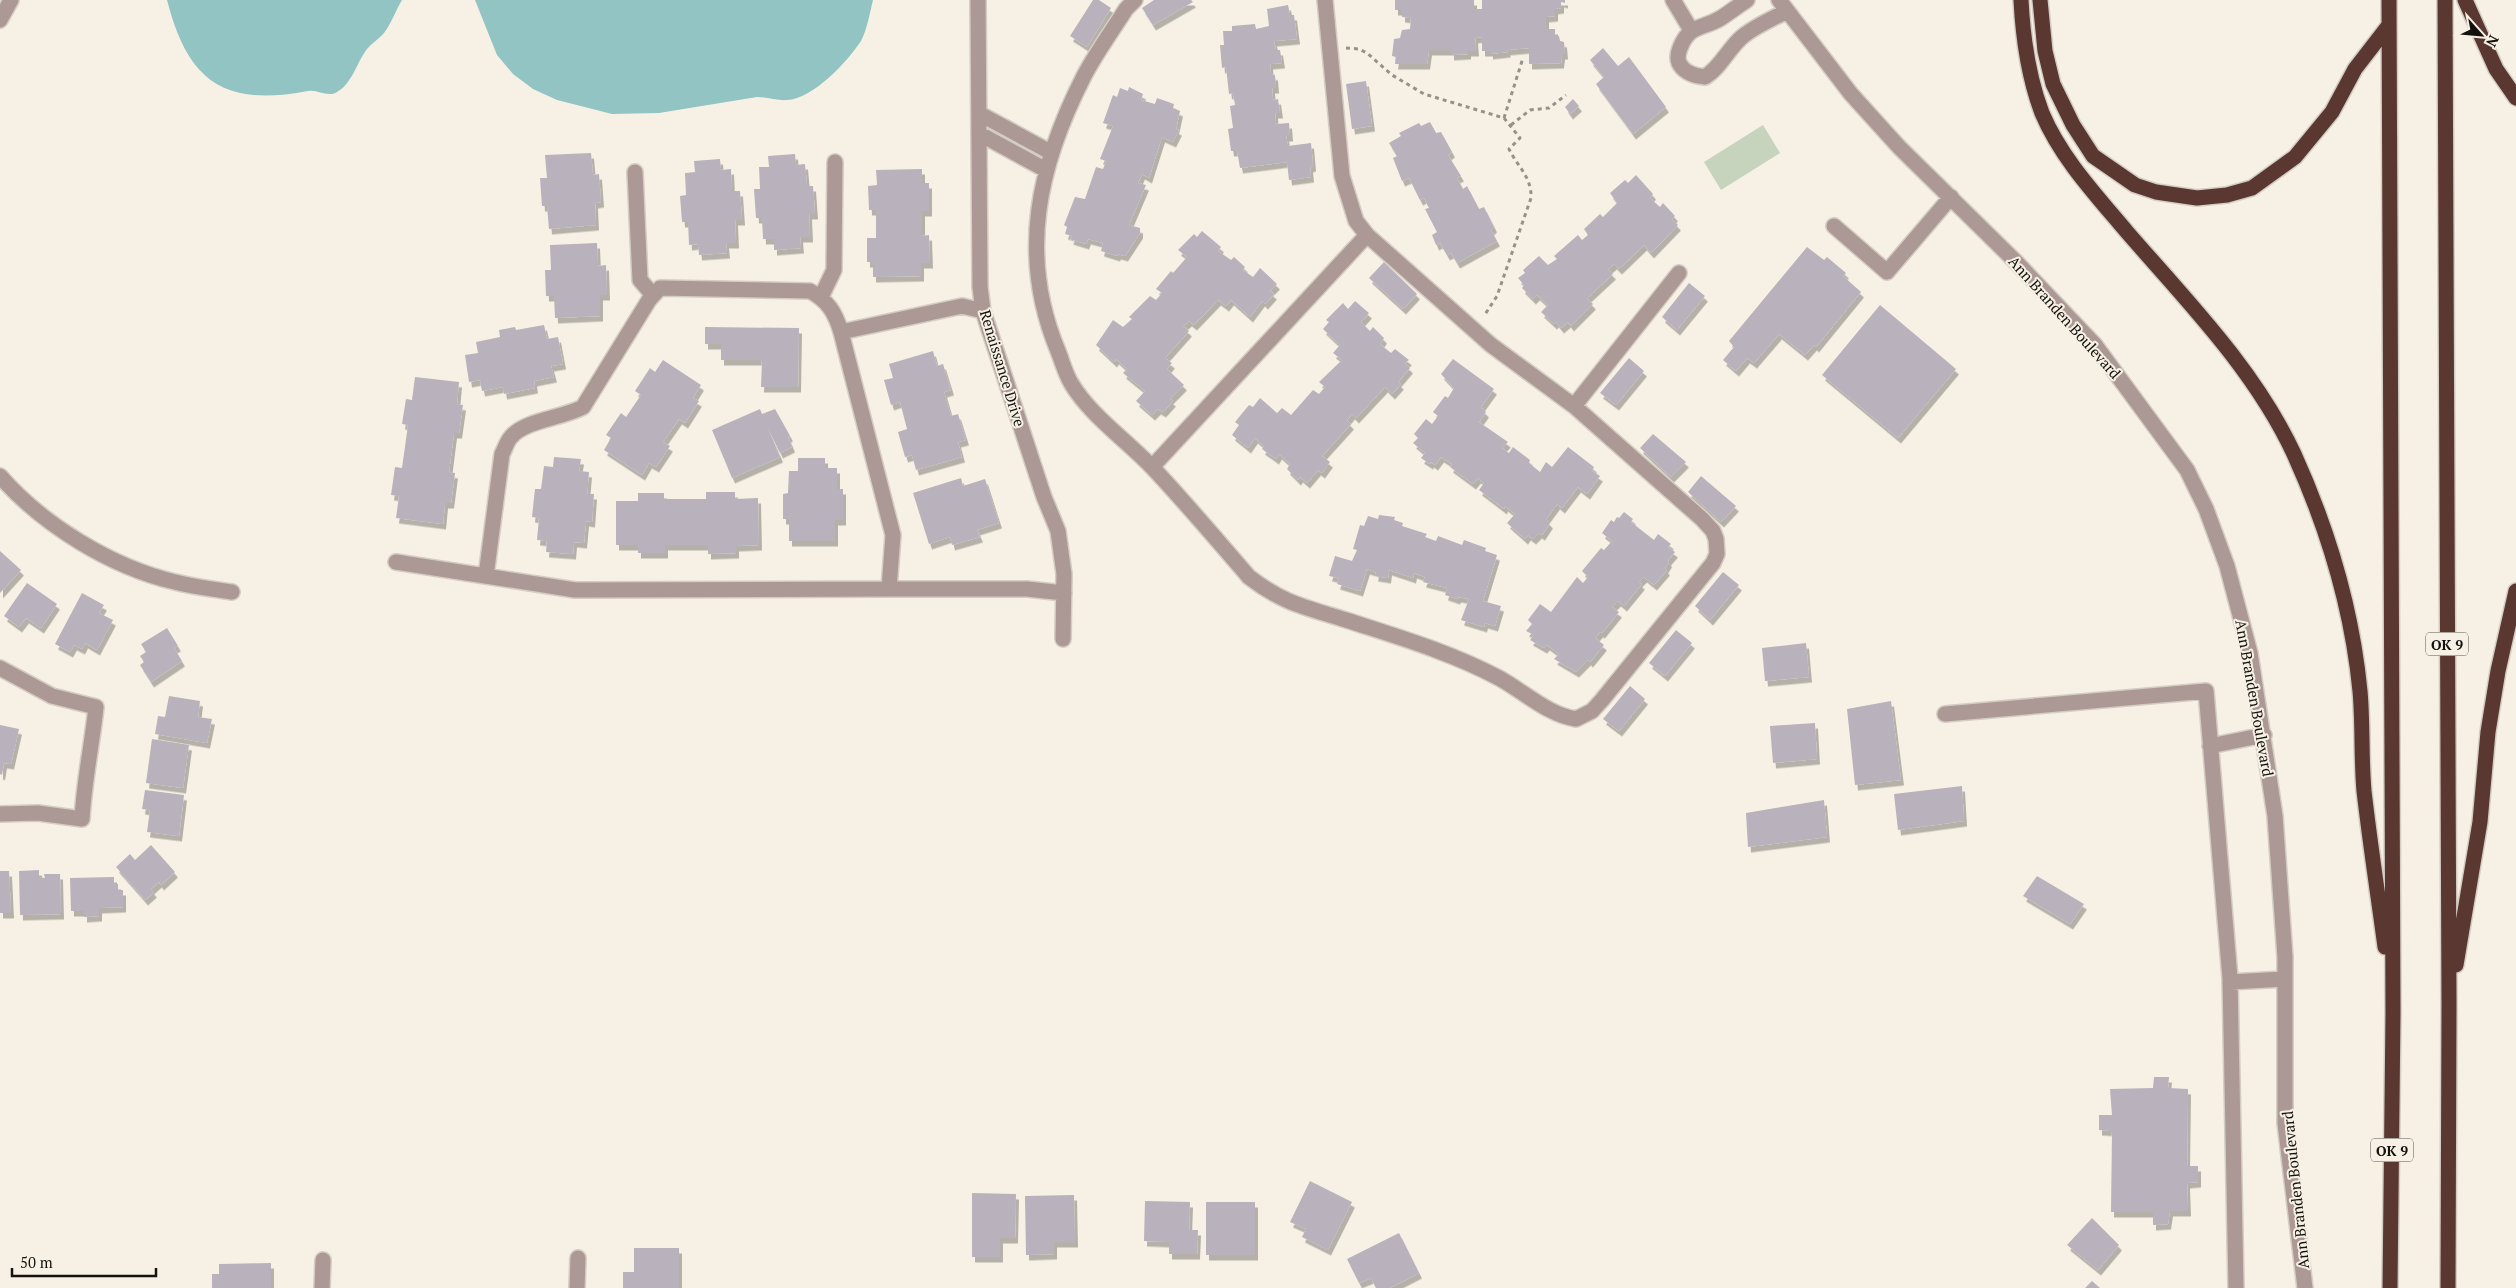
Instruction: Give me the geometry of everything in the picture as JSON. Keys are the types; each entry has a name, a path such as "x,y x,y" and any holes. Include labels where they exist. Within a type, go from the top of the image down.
{"highway":[{"path":"2021,0 2023,38 2030,77 2043,115 2066,157 2094,193 2214,332 2242,369 2264,401 2293,452 2315,503 2348,611 2360,691 2364,789 2394,1013"},
{"path":"2040,0 2045,51 2053,84 2073,125 2093,156 2135,185 2156,192 2197,198 2227,195 2252,188 2295,157 2332,112 2355,69 2389,25"},
{"name":"OK 9","path":"2389,0 2394,1013 2390,1288"},
{"name":"OK 9","path":"2445,0 2449,1006 2448,1288"},
{"path":"2465,0 2496,69 2516,98"},
{"path":"2449,1006 2480,822 2488,732 2498,671 2516,591"}],"street":[{"name":"Renaissance Drive","path":"978,0 980,287 983,311 1044,497 1058,531 1062,551 1064,639"},
{"path":"1135,0 1126,9 1085,74 1052,153 1040,194 1036,249 1038,288 1050,333 1070,382 1083,400 1152,467 1249,577 1279,598 1440,651 1499,678 1558,714 1576,718 1592,711 1703,579 1713,564 1718,547 1713,531 1702,519 1574,406 1472,328 1367,235 1356,221 1342,176 1325,0"},
{"path":"1673,0 1691,30"},
{"path":"1747,0 1720,19 1691,30 1683,38 1678,54 1678,62 1685,71 1694,76 1705,77 1715,71 1728,51 1743,36 1783,5"},
{"name":"Ann Branden Boulevard","path":"1783,5 1851,94 1899,147 2016,262 2095,345 2187,470 2206,508 2227,566 2250,653 2275,816 2285,979 2285,1123 2305,1288"},
{"path":"980,114 1052,153"},
{"path":"980,134 1046,170"},
{"path":"821,297 834,270 835,162"},
{"path":"635,172 640,280 653,295"},
{"path":"1834,226 1887,272 1951,197"},
{"path":"1152,467 1367,235"},
{"path":"1574,406 1679,273"},
{"path":"486,576 502,454 511,436 529,425 570,414 583,407 653,295 660,288 810,290 826,300 836,316 841,332 893,536 889,589"},
{"path":"841,332 962,306 983,311"},
{"path":"0,476 34,509 72,538 103,554 141,572 175,582 232,592"},
{"path":"396,562 575,590 889,589 1028,590 1064,593"},
{"path":"0,668 52,696 96,707 92,742 84,780 82,819 38,813 0,814"},
{"path":"1945,714 2206,691 2230,982 2236,1288"},
{"path":"2210,746 2264,735"},
{"path":"2230,982 2285,979"},
{"path":"577,1288 578,1258"},
{"path":"322,1288 323,1260"}],"path":[{"path":"1330,48 1359,49 1392,75 1424,94 1504,118 1520,138 1509,149 1521,166 1531,188 1530,203 1497,296 1487,313 1472,328"},
{"path":"1504,118 1523,58"},
{"path":"1511,125 1530,110 1549,108 1566,95"}],"green space":[{"path":"1763,125 1780,153 1721,190 1704,162"}],"water":[{"path":"167,0 402,0 384,33 363,54 347,84 337,92 330,94 312,91 279,95 253,95 232,91 214,82 199,69 186,51"},
{"path":"475,0 873,0 865,32 855,50 829,78 808,93 797,98 784,100 757,97 659,113 612,114 557,100 533,89 513,74 497,55"}],"building":[{"path":"1093,0 1099,0 1111,8 1087,47 1070,36"},
{"path":"1154,0 1191,0 1193,2 1153,25 1142,8"},
{"path":"1395,0 1474,0 1474,9 1482,9 1482,0 1565,0 1565,3 1561,2 1561,8 1555,9 1555,16 1546,17 1546,29 1555,29 1555,36 1559,36 1560,41 1564,42 1565,54 1562,54 1561,63 1529,64 1529,48 1490,54 1490,51 1482,51 1482,37 1475,38 1476,51 1468,51 1468,54 1451,55 1451,50 1429,50 1427,64 1395,64 1396,57 1392,56 1394,39 1400,38 1402,30 1410,29 1411,18 1402,17 1402,10 1395,10"},
{"path":"1288,5 1290,15 1294,15 1297,39 1274,41 1276,50 1280,50 1282,63 1270,64 1271,74 1275,75 1276,88 1272,88 1273,100 1278,99 1280,113 1275,113 1276,124 1289,123 1290,136 1286,136 1288,146 1311,143 1313,166 1310,167 1311,177 1289,180 1287,162 1240,168 1237,151 1231,151 1228,129 1233,128 1230,106 1235,105 1233,93 1229,94 1226,67 1222,68 1220,45 1224,45 1223,31 1232,31 1232,26 1255,24 1256,29 1269,26 1267,9"},
{"path":"1603,48 1618,66 1629,57 1666,107 1633,134 1596,84 1604,77 1590,60"},
{"path":"1366,81 1372,126 1352,129 1346,84"},
{"path":"1129,87 1143,94 1141,100 1155,104 1157,98 1174,104 1173,108 1180,111 1176,129 1179,130 1173,142 1162,137 1149,178 1142,174 1138,183 1146,185 1129,225 1140,228 1140,233 1125,256 1118,254 1117,256 1101,251 1103,243 1088,239 1086,244 1070,239 1072,236 1065,234 1067,227 1064,225 1075,197 1085,199 1096,167 1103,169 1106,161 1100,159 1113,126 1103,123 1113,95 1117,97 1120,88 1128,91"},
{"path":"1573,99 1579,106 1570,114 1565,107"},
{"path":"1430,122 1436,133 1441,132 1452,152 1448,155 1461,176 1457,178 1463,189 1467,186 1479,209 1484,207 1494,227 1491,230 1497,241 1457,263 1451,253 1447,255 1440,243 1436,245 1432,235 1437,232 1425,209 1429,208 1424,198 1420,200 1409,178 1402,181 1393,158 1397,156 1389,143 1401,136 1399,133 1419,123 1421,126"},
{"path":"591,153 593,175 599,174 601,202 595,203 596,225 549,229 547,206 542,206 540,178 547,178 545,155"},
{"path":"795,154 796,165 805,164 807,186 813,186 815,214 809,214 810,237 800,237 801,248 774,250 774,239 763,239 762,218 756,218 754,189 760,189 759,167 769,167 768,156"},
{"path":"720,159 721,170 731,169 732,191 740,191 742,220 735,220 736,243 726,243 727,253 699,255 698,244 689,245 688,222 682,222 680,196 686,195 685,173 695,172 694,161"},
{"path":"922,169 922,183 929,183 929,211 922,211 922,236 929,235 930,263 921,263 921,276 873,277 873,262 867,262 867,238 876,238 876,210 869,210 868,186 877,185 876,170"},
{"path":"1636,175 1653,194 1650,198 1660,207 1663,203 1675,216 1672,219 1678,225 1651,253 1644,245 1619,269 1614,264 1608,269 1613,274 1587,298 1593,304 1571,326 1568,322 1561,328 1556,322 1554,324 1541,312 1548,305 1537,295 1533,299 1522,288 1524,285 1518,278 1525,273 1523,270 1539,256 1548,265 1557,259 1554,256 1578,235 1582,240 1588,235 1584,229 1600,214 1603,217 1617,203 1610,193 1625,180 1628,183"},
{"path":"1202,231 1221,247 1218,251 1231,260 1234,257 1245,267 1243,270 1253,277 1260,268 1277,284 1270,291 1274,294 1265,304 1262,301 1250,317 1231,300 1226,306 1218,300 1194,325 1189,321 1183,326 1189,331 1165,358 1172,363 1167,369 1184,385 1170,399 1173,401 1163,412 1158,409 1152,415 1136,401 1145,391 1123,373 1127,369 1116,359 1114,362 1096,345 1113,320 1123,327 1132,319 1129,317 1150,296 1156,300 1162,293 1156,289 1171,271 1173,273 1187,257 1178,250 1194,234 1197,237"},
{"path":"597,243 598,266 606,265 607,295 600,295 600,316 555,318 554,296 546,296 545,270 551,270 550,245"},
{"path":"1807,247 1824,260 1827,257 1846,273 1843,276 1861,292 1816,347 1814,345 1805,355 1779,334 1754,363 1747,358 1736,371 1723,360 1734,347 1729,341"},
{"path":"1384,262 1417,294 1403,309 1369,278"},
{"path":"1689,283 1705,296 1677,330 1662,317"},
{"path":"1355,301 1369,313 1361,322 1370,331 1373,327 1384,338 1380,344 1391,353 1395,349 1409,360 1405,363 1410,368 1398,382 1401,384 1392,394 1385,387 1356,418 1352,414 1347,420 1351,424 1322,456 1330,462 1322,473 1318,470 1307,483 1300,477 1298,480 1287,469 1290,464 1279,454 1276,459 1262,449 1264,446 1255,438 1248,448 1232,435 1239,425 1235,422 1249,405 1253,407 1260,398 1277,413 1282,408 1291,415 1313,390 1319,394 1325,387 1319,382 1342,360 1333,353 1340,345 1323,329 1329,322 1326,320 1343,303 1348,309"},
{"path":"1880,305 1956,369 1898,438 1822,375"},
{"path":"544,325 547,339 558,337 563,364 551,366 554,377 534,381 535,388 504,394 503,387 482,391 480,380 469,382 465,355 478,353 476,342 500,337 499,330 515,327 516,330"},
{"path":"705,327 799,328 798,387 761,387 762,360 721,360 721,344 705,344"},
{"path":"933,351 937,366 943,364 951,390 944,392 951,416 958,414 966,440 958,442 962,457 916,470 912,455 905,457 898,432 907,429 900,402 891,405 884,380 893,378 889,364"},
{"path":"1629,358 1644,371 1616,405 1600,393"},
{"path":"1453,359 1494,389 1481,407 1486,412 1479,422 1508,442 1502,448 1509,453 1513,447 1530,460 1529,463 1540,472 1546,462 1552,467 1568,447 1594,467 1592,471 1600,476 1587,494 1578,487 1562,508 1557,504 1546,519 1550,523 1542,535 1539,533 1533,539 1528,535 1525,539 1507,523 1515,514 1505,506 1504,509 1479,490 1484,483 1478,478 1473,484 1450,467 1452,464 1441,457 1435,465 1431,462 1430,464 1421,458 1425,453 1413,443 1418,438 1414,434 1426,419 1432,424 1438,416 1433,412 1445,396 1448,398 1454,388 1441,374"},
{"path":"663,360 701,385 693,398 699,401 685,423 679,419 663,442 670,446 656,467 649,463 642,475 604,450 611,438 606,435 621,413 626,417 641,395 635,391 650,368 655,372"},
{"path":"415,377 459,382 457,404 463,405 459,433 454,433 449,472 455,473 451,503 445,503 443,524 396,518 399,496 391,495 395,467 402,468 408,425 402,424 406,399 412,400"},
{"path":"760,409 762,414 775,409 790,436 788,437 792,447 780,453 766,424 780,457 732,478 712,430"},
{"path":"1653,434 1686,462 1671,477 1640,448"},
{"path":"554,457 581,459 579,471 589,472 587,494 594,494 592,522 586,521 584,543 574,542 573,554 546,552 547,541 537,540 539,518 532,517 535,489 541,489 544,466 553,467"},
{"path":"798,458 825,458 825,468 837,468 837,489 843,489 843,520 835,520 835,541 789,541 789,519 783,519 783,494 788,493 789,471 798,471"},
{"path":"1701,476 1736,506 1721,522 1688,492"},
{"path":"961,478 963,486 985,479 999,523 977,530 980,537 952,545 950,537 929,544 913,493"},
{"path":"706,492 735,492 735,499 758,498 759,545 736,546 736,553 708,554 708,545 665,545 665,553 638,553 638,545 616,545 616,501 638,501 638,493 664,493 664,499 706,499"},
{"path":"1624,512 1633,519 1631,522 1654,540 1658,534 1671,544 1668,547 1675,552 1668,560 1669,562 1665,568 1667,570 1654,585 1644,577 1639,582 1642,584 1624,606 1618,601 1612,607 1619,612 1602,633 1600,632 1595,638 1604,645 1590,662 1588,660 1576,672 1554,659 1559,654 1547,645 1544,648 1530,640 1534,635 1526,631 1532,624 1528,620 1540,604 1551,612 1577,577 1583,583 1588,577 1582,571 1601,548 1604,550 1612,541 1602,533 1611,520 1614,522"},
{"path":"1379,515 1395,517 1394,520 1403,523 1402,526 1427,534 1425,537 1436,541 1438,536 1462,545 1464,540 1486,548 1485,551 1497,555 1483,601 1501,606 1495,626 1485,623 1484,627 1461,620 1469,599 1458,597 1457,599 1445,595 1447,588 1423,582 1425,577 1414,573 1413,578 1389,570 1388,578 1375,576 1376,572 1367,569 1360,591 1337,584 1339,578 1329,576 1335,556 1352,561 1357,550 1353,549 1360,525 1364,526 1368,516 1378,519"},
{"path":"0,551 21,570 0,593"},
{"path":"1723,572 1739,585 1710,620 1695,606"},
{"path":"27,583 57,604 41,628 26,618 19,627 4,616"},
{"path":"82,593 104,605 99,613 113,620 97,650 85,643 82,649 74,645 70,652 55,644"},
{"path":"167,628 178,646 174,648 182,661 151,682 140,665 144,662 140,656 146,652 141,644"},
{"path":"1676,630 1692,643 1665,676 1649,663"},
{"path":"1806,643 1809,677 1765,681 1762,648"},
{"path":"1630,686 1645,699 1619,731 1603,719"},
{"path":"169,696 200,701 198,717 212,719 207,743 155,734 158,716 165,717"},
{"path":"1891,701 1901,780 1855,785 1847,709"},
{"path":"1815,723 1817,759 1773,763 1770,726"},
{"path":"0,725 19,729 11,764 4,763 2,775 0,774"},
{"path":"152,739 189,745 183,788 146,783"},
{"path":"1962,786 1964,821 1898,830 1894,794"},
{"path":"145,790 184,795 179,836 147,832 150,810 142,809"},
{"path":"1824,800 1827,837 1748,847 1746,813"},
{"path":"151,845 175,872 161,885 159,882 151,889 154,892 145,900 116,867 130,854 135,860"},
{"path":"39,870 39,877 45,878 44,874 60,874 61,914 20,915 19,871"},
{"path":"0,871 9,871 11,913 0,913"},
{"path":"2037,876 2084,904 2070,924 2023,896"},
{"path":"114,877 114,884 118,884 118,890 123,890 123,907 99,908 99,916 84,917 84,911 71,911 70,878"},
{"path":"2154,1077 2169,1077 2168,1088 2188,1089 2187,1166 2198,1166 2198,1182 2187,1183 2188,1211 2170,1211 2168,1224 2153,1225 2153,1212 2111,1212 2112,1131 2099,1130 2099,1115 2112,1115 2110,1089 2153,1088"},
{"path":"1310,1181 1352,1202 1328,1250 1302,1237 1306,1229 1290,1222"},
{"path":"972,1193 1016,1194 1015,1238 1000,1238 1000,1257 972,1257"},
{"path":"1074,1195 1075,1242 1054,1242 1054,1254 1026,1255 1025,1196"},
{"path":"1145,1201 1190,1202 1189,1230 1198,1230 1197,1254 1169,1254 1169,1242 1144,1241"},
{"path":"1206,1202 1255,1202 1255,1255 1206,1255"},
{"path":"2092,1218 2119,1245 2098,1270 2067,1245"},
{"path":"1399,1233 1419,1273 1390,1288 1376,1288 1371,1278 1359,1283 1347,1259"},
{"path":"634,1248 679,1248 679,1288 623,1288 623,1272 634,1272"},
{"path":"271,1263 271,1288 212,1288 212,1274 219,1274 219,1264"},
{"path":"2092,1281 2100,1288 2085,1288"}]}
